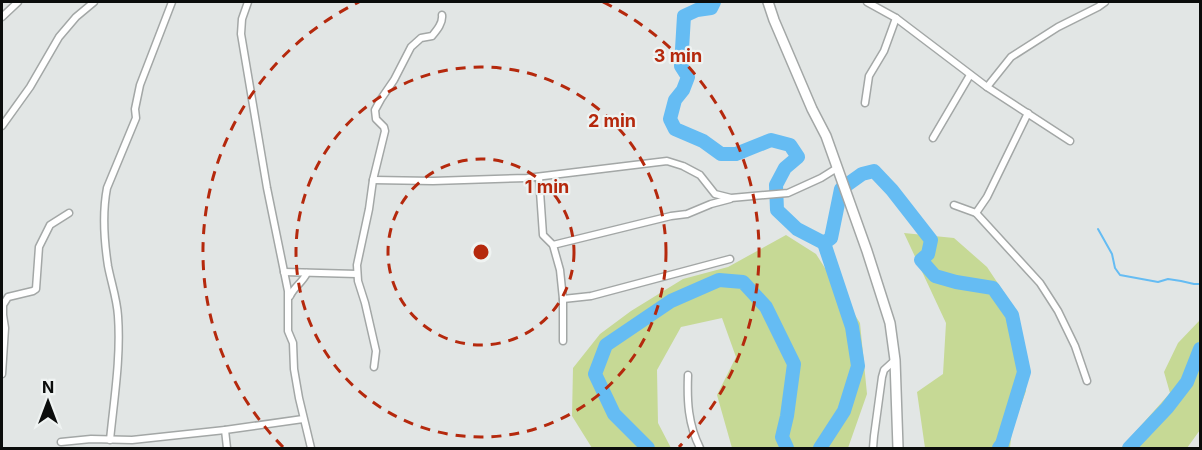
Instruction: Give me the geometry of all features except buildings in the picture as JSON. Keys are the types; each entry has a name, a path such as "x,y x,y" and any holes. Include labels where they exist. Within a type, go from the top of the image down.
{"street":[{"path":"2,17 18,2"},
{"path":"2,126 30,87 59,37 74,18 94,2"},
{"path":"110,440 119,347 118,313 103,227 105,199 107,188 136,118 135,109 140,85 172,2"},
{"path":"248,2 242,19 241,34 267,188 288,291 288,331 294,346 294,369 311,448"},
{"path":"768,2 812,109 826,136 890,322 895,360 898,448"},
{"path":"867,2 896,18 970,75 1070,141"},
{"path":"987,87 1011,57 1058,27 1105,2"},
{"path":"374,367 376,351 358,281 357,265 385,131 376,119 375,110 411,47 421,38 432,36 443,19 442,15"},
{"path":"866,103 869,75 884,51 896,18"},
{"path":"933,138 970,75"},
{"path":"976,213 987,197 1028,113"},
{"path":"373,180 433,182 539,177 670,161 700,175 715,194 731,198"},
{"path":"553,245 687,214 731,198 788,193 838,171"},
{"path":"539,177 543,236 553,245 560,270 564,341"},
{"path":"954,204 976,213 1040,283 1067,328 1087,381"},
{"path":"2,374 5,328 2,315 3,305 10,296 36,290 39,247 50,225 69,213"},
{"path":"563,299 591,296 730,259"},
{"path":"284,272 357,274"},
{"path":"288,300 292,291 302,282 307,273"},
{"path":"873,448 882,377 884,370 895,360"},
{"path":"688,375 690,422 700,448"},
{"path":"61,442 132,440 303,419"},
{"path":"225,430 227,448"}],"green space":[{"path":"904,233 954,238 987,267 1013,306 1026,391 1012,430 1010,448 925,448 917,392 943,374 946,323"},
{"path":"786,235 816,254 860,323 867,394 848,448 732,448 717,395 736,357 722,318 681,327 657,370 658,423 671,448 592,448 572,416 573,368 600,334 631,311 683,279 728,267"},
{"path":"1200,320 1200,430 1187,448 1121,448 1170,393 1164,372 1178,343"}],"waterway":[{"path":"714,2 711,8 697,10 684,16 681,66 688,77 683,90 675,100 670,119 675,129 703,141 721,154 736,154 771,140 790,145 798,157 785,168 776,185 777,210 797,229 824,243 831,238 841,189 862,174 874,171 931,240 928,254 921,260 935,276 993,288 1012,315 1024,372 999,448"},
{"path":"1098,229 1112,254 1115,268 1120,275 1158,282 1168,279 1200,284"},
{"path":"820,448 844,411 858,366 852,327 824,243"},
{"path":"648,448 614,414 595,374 606,345 671,301 719,280 743,282 766,307 794,364 782,437 787,448"},
{"path":"1129,448 1167,408 1187,382 1200,349"}]}
